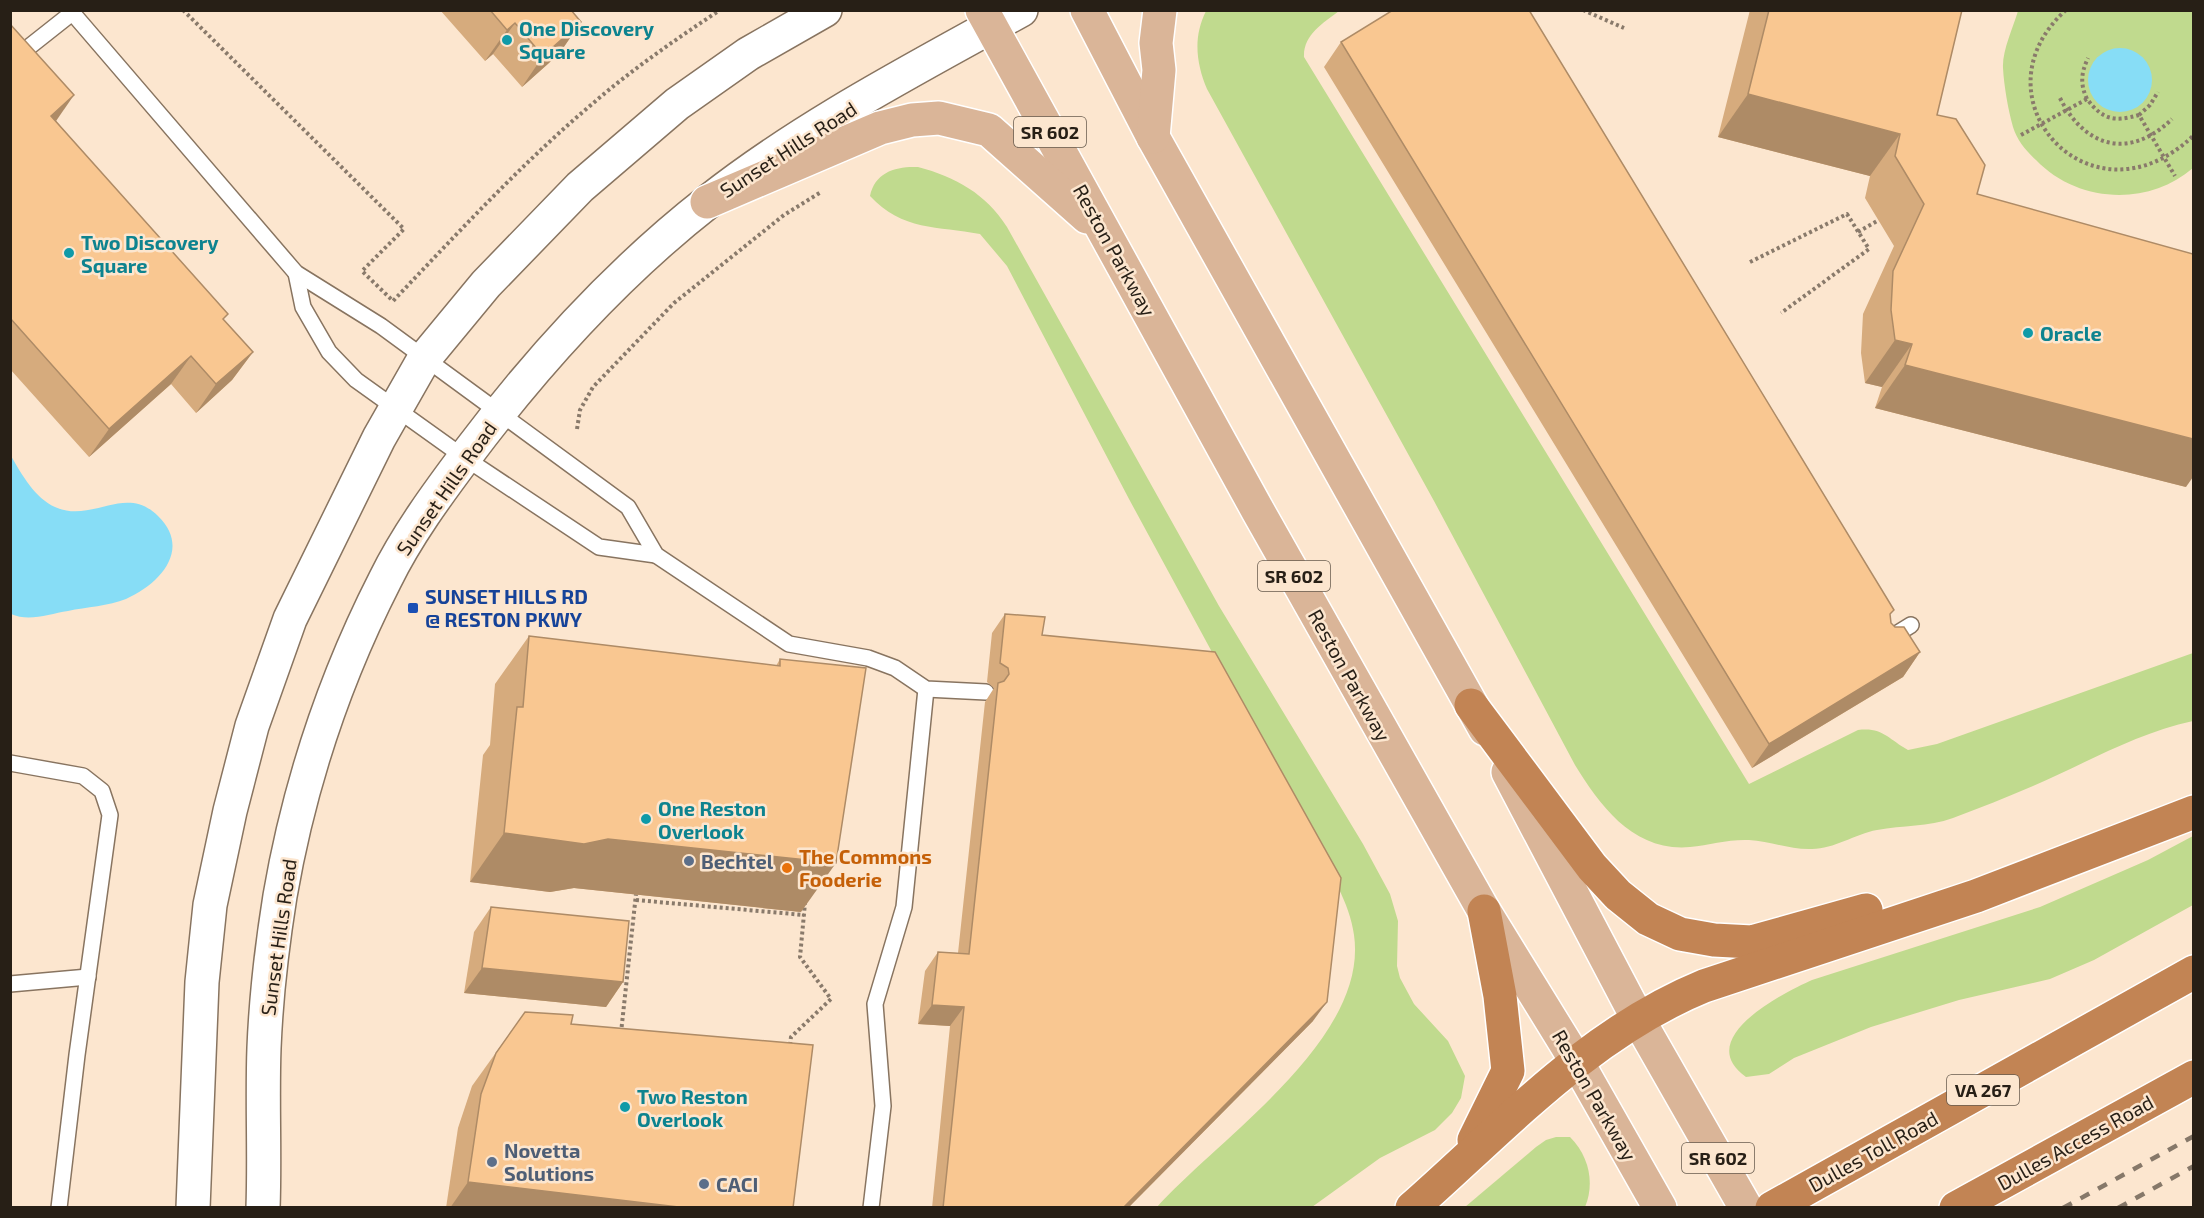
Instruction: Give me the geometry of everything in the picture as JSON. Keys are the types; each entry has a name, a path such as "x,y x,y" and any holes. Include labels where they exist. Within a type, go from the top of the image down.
{"highway":[{"path":"1471,705 1592,867 1618,896 1648,919 1680,934 1714,940 1752,942 2108,844"},
{"path":"1412,1208 1549,1082 1638,1018 1668,1001 1704,986 1976,896 2193,812"},
{"path":"1458,1167 1488,1116 1508,1071 1505,1031 1484,911"},
{"name":"Dulles Toll Road","path":"1772,1208 2193,972"},
{"name":"Dulles Access Road","path":"1956,1208 2193,1077"}],"main road":[{"path":"193,1208 202,982 210,905 230,811 252,726 290,619 396,409 424,358 526,241 628,144 677,104 748,54 825,10"},
{"name":"Sunset Hills Road","path":"263,1208 264,1047 271,961 280,897 307,772 338,683 387,576 444,485 499,412 581,317 707,202 781,149 986,19 1020,10"},
{"name":"SR 602","path":"1087,10 1153,137 1471,705 1578,901 1638,1018 1746,1208"},
{"path":"1153,137 1159,70 1156,43 1160,10"},
{"name":"Reston Parkway","path":"986,19 1258,511 1484,911 1577,1062 1660,1208"},
{"path":"707,202 880,128 912,120 939,118 989,130 1024,158 1109,238"}],"lane":[{"path":"10,62 71,12 297,273 381,326 628,507 656,555"},
{"path":"297,273 303,307 330,351 356,380 465,458 598,547 656,555 789,644 868,658 895,668 926,689 986,692"},
{"path":"1882,642 1911,625"},
{"path":"871,1208 883,1106 875,1004 904,907 926,689"},
{"path":"10,764 83,776 102,791 110,815 59,1208"},
{"path":"10,984 88,977"}],"path":[{"path":"183,10 404,229 362,271 393,301 494,195 590,105 655,54 720,10"},
{"path":"1584,10 1624,28"},
{"path":"2066,10 2050,25 2033,58 2031,86 2036,113 2052,140 2071,157 2111,171 2141,169 2164,159 2193,136"},
{"path":"2088,58 2083,70 2082,88 2098,113 2119,120 2139,115 2150,105 2158,92"},
{"path":"2060,98 2076,125 2097,139 2112,145 2135,142 2150,135 2172,119"},
{"path":"2021,135 2087,99"},
{"path":"2139,115 2175,176"},
{"path":"577,429 580,410 593,387 675,303 784,215 823,191"},
{"path":"1750,262 1847,214 1869,249 1781,313"},
{"path":"1858,232 1879,220"},
{"path":"790,1054 791,1037 831,999 800,957 806,891"},
{"path":"621,1035 636,894"},
{"path":"636,900 804,915"}],"green space":[{"path":"1206,11 1339,11 1310,36 1304,57 1749,784 1858,730 1880,732 1908,750 1937,744 2193,653 2193,721 2172,726 2112,749 2033,786 1953,818 1934,823 1877,830 1820,848 1804,849 1749,840 1670,847 1652,842 1621,824 1596,796 1575,765 1434,501 1207,89 1198,60 1199,30"},
{"path":"2018,11 2193,11 2193,168 2175,181 2155,189 2134,194 2113,195 2092,192 2072,185 2053,174 2036,160 2022,145 2015,132 2004,82 2004,54"},
{"path":"918,167 945,176 969,188 990,205 1007,227 1219,606 1363,844 1390,894 1398,921 1397,966 1400,978 1414,1004 1448,1041 1465,1076 1461,1098 1452,1113 1435,1130 1380,1158 1312,1207 1157,1207 1251,1118 1315,1049 1338,1012 1352,974 1354,935 1352,923 1338,887 1315,842 1129,499 1007,266 980,234 935,228 908,221 895,216 870,196 877,181 888,172 894,169"},
{"path":"2193,836 2193,905 2094,960 2050,979 1959,1000 1871,1027 1794,1058 1769,1074 1746,1077 1732,1062 1729,1048 1736,1033 1748,1019 1764,1006 1799,986 2040,907 2148,860"},
{"path":"1556,1137 1570,1137 1577,1144 1586,1161 1590,1189 1585,1207 1465,1207 1536,1147"}],"water":[{"path":"2114,48 2126,48 2143,57 2150,68 2152,80 2150,92 2143,103 2126,112 2114,112 2102,107 2093,98 2088,86 2088,74 2093,62 2102,53"},
{"path":"11,456 35,492 55,507 69,511 82,511 121,503 133,503 146,507 158,516 168,528 172,541 172,553 160,575 139,592 112,603 39,617 11,614"}],"building":[{"path":"490,10 571,10 581,22 543,56 515,23 507,30"},
{"path":"1393,10 1529,10 1894,610 1890,614 1891,623 1895,627 1904,627 1920,652 1769,744 1341,42"},
{"path":"1769,10 1962,10 1937,115 1956,119 1985,165 1977,194 2193,254 2193,439 1905,365 1912,344 1895,340 1891,310 1893,271 1924,204 1895,156 1900,134 1748,94"},
{"name":"Two Discovery Square","path":"10,24 74,95 51,116 228,314 223,319 253,352 216,384 191,356 109,429 10,318"},
{"path":"1005,614 1045,617 1042,635 1215,652 1341,878 1327,1002 1123,1208 943,1208 964,1007 932,1005 938,952 969,954 998,683 1004,681 1009,674 1008,668 1000,663"},
{"name":"One Reston Overlook","path":"529,636 780,666 780,659 866,668 836,863 608,839 584,844 504,833 517,707 523,707"},
{"path":"491,907 629,921 623,982 482,968"},
{"name":"Two Reston Overlook","path":"525,1012 573,1015 571,1024 813,1045 793,1208 687,1208 468,1182 481,1094 496,1053"}],"railway":[{"path":"2063,1208 2194,1136"},
{"path":"2118,1208 2194,1166"}],"place":[{"name":"One Discovery Square","path":"507,40"},
{"name":"Two Discovery Square","path":"69,253"},
{"name":"Oracle","path":"2028,333"},
{"name":"SUNSET HILLS RD @ RESTON PKWY","path":"413,608"},
{"name":"One Reston Overlook","path":"646,819"},
{"name":"Bechtel","path":"689,861"},
{"name":"The Commons Fooderie","path":"787,868"},
{"name":"Two Reston Overlook","path":"625,1107"},
{"name":"Novetta Solutions","path":"492,1162"},
{"name":"CACI","path":"704,1184"}]}
